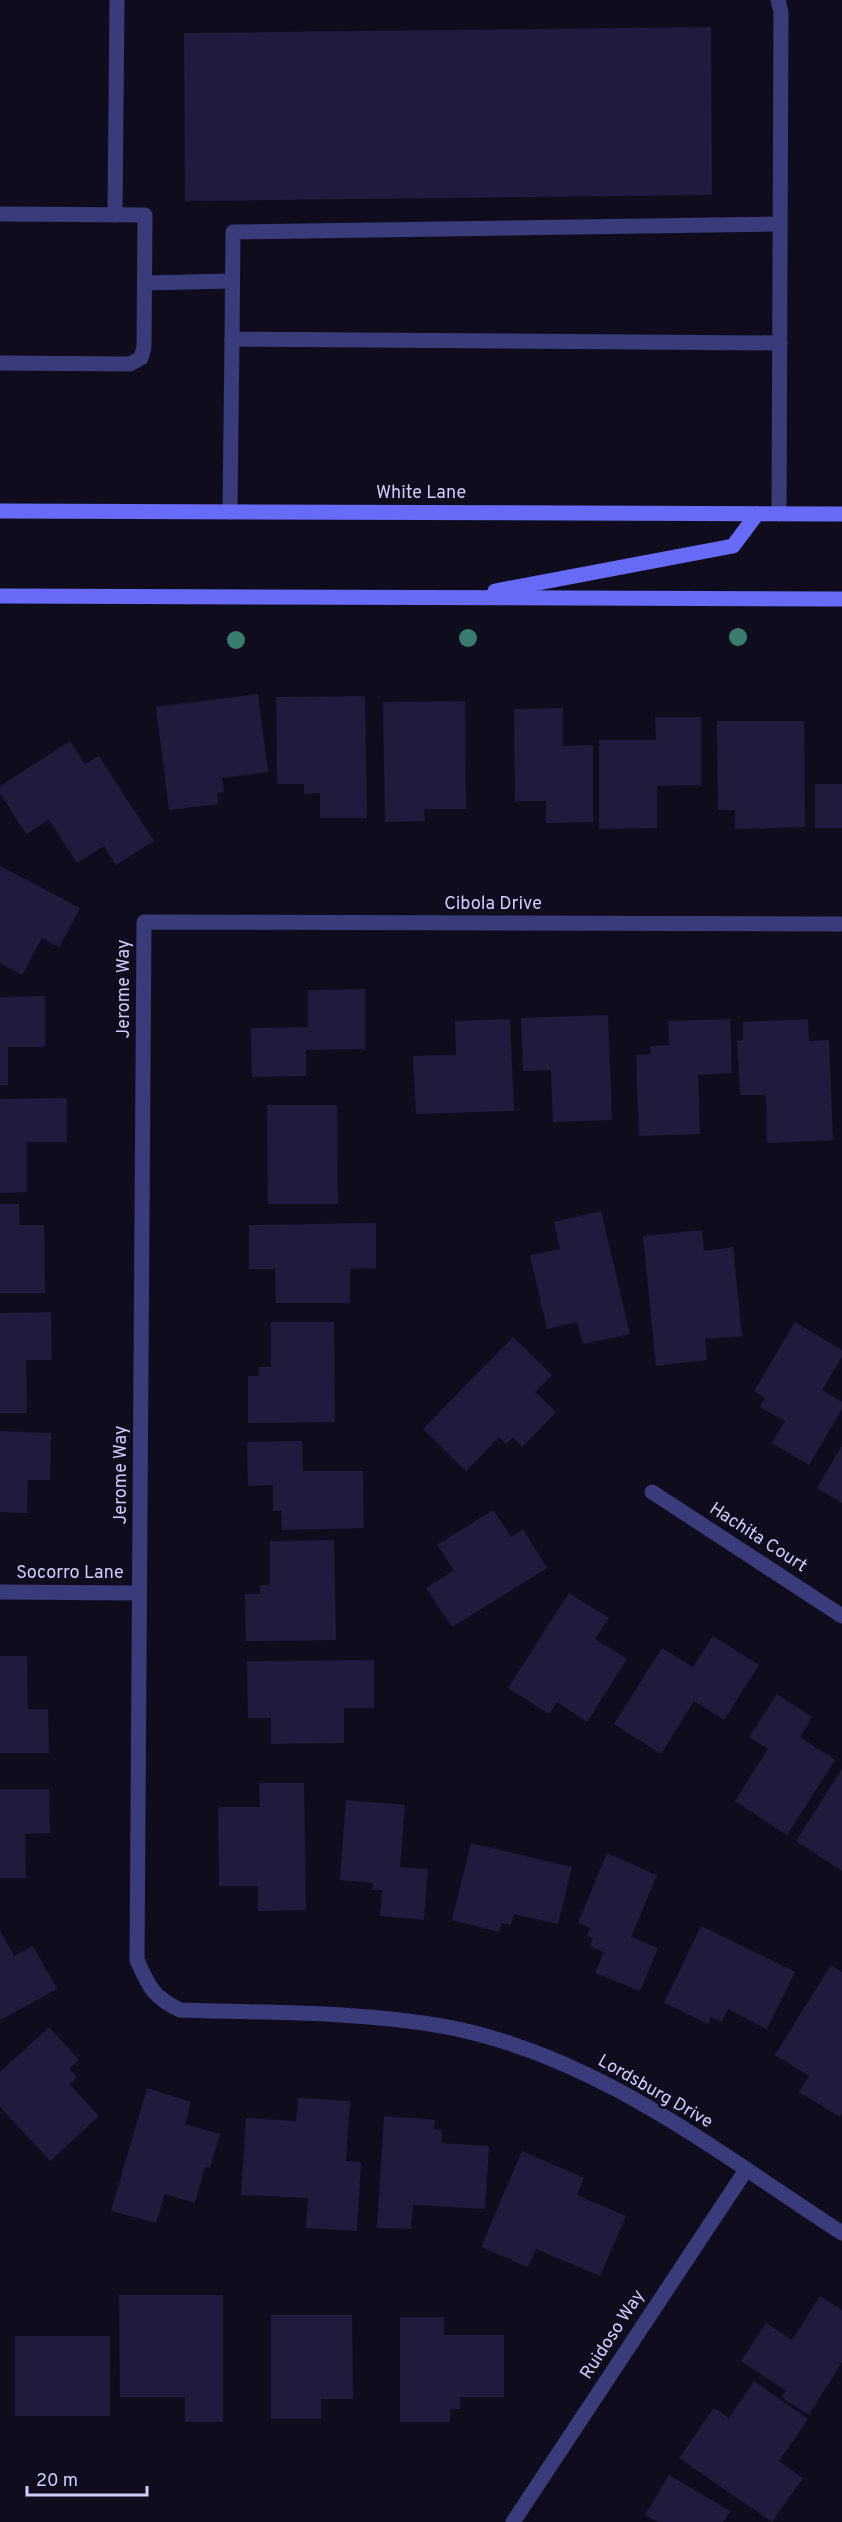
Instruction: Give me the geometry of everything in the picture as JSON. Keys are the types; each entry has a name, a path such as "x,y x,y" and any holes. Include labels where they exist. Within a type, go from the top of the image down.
{"main road":[{"name":"White Lane","path":"0,511 842,514"},
{"path":"456,598 733,546 757,514"},
{"path":"0,596 842,599"}],"street":[{"path":"115,215 117,0"},
{"path":"778,0 782,12 779,514"},
{"path":"0,214 145,215 144,346 141,358 130,364 0,363"},
{"path":"230,512 233,232 780,224"},
{"path":"145,283 231,281"},
{"path":"231,339 780,342"},
{"name":"Cibola Drive","path":"144,922 842,924"},
{"name":"Jerome Way","path":"144,922 137,1960 149,1988 161,2001 180,2010"},
{"name":"Hachita Court","path":"652,1492 842,1616"},
{"name":"Socorro Lane","path":"0,1592 140,1593"},
{"name":"Lordsburg Drive","path":"180,2010 367,2016 444,2027 520,2047 602,2080 669,2120 842,2233"},
{"name":"Ruidoso Way","path":"513,2522 746,2170"}],"building":[{"path":"711,27 712,195 185,201 184,33"},
{"path":"258,694 268,772 222,778 224,792 217,793 218,804 169,810 156,707"},
{"path":"365,696 367,818 320,818 320,793 304,794 304,784 277,784 276,697"},
{"path":"465,701 466,809 424,809 425,821 385,822 383,702"},
{"path":"563,708 563,746 593,745 593,822 546,823 546,801 515,801 514,709"},
{"path":"655,717 701,717 701,785 657,786 657,828 599,829 599,740 656,740"},
{"path":"717,721 804,721 805,827 735,829 735,810 718,810"},
{"path":"70,741 85,764 99,756 154,841 116,865 104,846 77,863 49,820 26,834 0,793 0,786"},
{"path":"815,784 842,784 842,828 815,828"},
{"path":"0,866 80,908 59,947 42,938 22,975 0,963"},
{"path":"365,989 365,1049 306,1050 306,1076 252,1077 251,1028 308,1027 308,990"},
{"path":"45,996 45,1047 8,1047 8,1085 0,1085 0,997"},
{"path":"608,1015 612,1120 553,1122 551,1070 523,1071 521,1018"},
{"path":"510,1019 514,1111 416,1114 413,1056 456,1055 455,1021"},
{"path":"730,1019 732,1073 698,1075 700,1134 639,1136 636,1055 651,1054 650,1046 669,1045 668,1021"},
{"path":"808,1019 809,1041 829,1040 833,1140 767,1143 766,1095 740,1095 737,1041 743,1040 743,1022"},
{"path":"67,1098 67,1142 27,1142 27,1192 0,1193 0,1099"},
{"path":"267,1105 337,1105 338,1204 268,1204"},
{"path":"0,1204 19,1204 20,1225 44,1225 45,1293 0,1293"},
{"path":"601,1211 630,1334 583,1344 577,1322 547,1329 530,1255 560,1249 554,1222"},
{"path":"376,1223 376,1268 350,1269 350,1303 276,1303 275,1269 249,1269 249,1225"},
{"path":"702,1230 704,1251 733,1247 742,1336 705,1339 707,1360 656,1366 643,1236"},
{"path":"51,1312 52,1360 26,1360 27,1413 0,1413 0,1313"},
{"path":"271,1322 334,1322 335,1422 248,1423 248,1376 259,1376 259,1367 271,1367"},
{"path":"795,1322 842,1350 842,1357 822,1390 842,1402 842,1409 809,1465 772,1443 785,1421 760,1407 765,1398 754,1391"},
{"path":"513,1337 552,1375 535,1392 556,1412 522,1447 513,1437 506,1444 499,1437 466,1471 423,1429"},
{"path":"0,1431 51,1433 50,1480 28,1480 27,1513 0,1512"},
{"path":"302,1441 303,1471 363,1471 364,1528 282,1530 281,1511 273,1511 273,1485 248,1486 247,1442"},
{"path":"842,1446 842,1503 817,1488"},
{"path":"493,1510 511,1537 523,1529 547,1568 452,1627 426,1588 454,1570 437,1545"},
{"path":"334,1540 336,1640 246,1641 245,1594 260,1594 260,1585 270,1585 270,1541"},
{"path":"569,1593 609,1618 595,1639 627,1659 587,1722 557,1702 549,1714 508,1688"},
{"path":"713,1636 759,1665 724,1720 694,1701 661,1754 614,1724 662,1648 693,1667"},
{"path":"0,1656 27,1656 28,1709 48,1709 49,1753 0,1753"},
{"path":"374,1660 374,1708 344,1708 344,1743 271,1744 271,1718 248,1718 247,1661"},
{"path":"777,1694 812,1717 800,1737 835,1760 787,1835 735,1801 768,1749 749,1737"},
{"path":"842,1769 842,1871 796,1841"},
{"path":"259,1783 304,1783 306,1910 258,1911 258,1886 219,1886 218,1807 260,1807"},
{"path":"0,1789 49,1789 50,1833 25,1834 26,1878 0,1878"},
{"path":"346,1800 405,1805 400,1867 428,1869 424,1920 380,1916 382,1890 372,1890 373,1883 340,1880"},
{"path":"471,1843 572,1867 558,1924 514,1914 511,1925 502,1923 499,1932 452,1920"},
{"path":"607,1853 657,1875 631,1937 658,1948 640,1991 595,1973 604,1952 590,1946 593,1938 587,1936 590,1928 578,1923"},
{"path":"701,1926 795,1972 767,2029 728,2009 722,2022 711,2017 708,2024 664,2003"},
{"path":"0,1930 14,1956 33,1946 57,1989 0,2020"},
{"path":"831,1965 842,1972 842,2113 840,2117 799,2092 809,2076 775,2055"},
{"path":"49,2027 79,2060 69,2068 77,2077 69,2084 99,2116 50,2161 0,2107 0,2072"},
{"path":"147,2088 191,2102 185,2124 220,2134 210,2167 205,2167 195,2203 165,2194 156,2223 111,2211"},
{"path":"298,2098 350,2101 346,2161 361,2162 357,2231 306,2228 308,2198 241,2195 246,2118 296,2121"},
{"path":"384,2116 435,2120 434,2129 442,2130 441,2143 489,2146 485,2209 413,2205 411,2229 377,2228"},
{"path":"522,2151 584,2178 577,2195 626,2216 600,2276 536,2249 528,2267 481,2247"},
{"path":"119,2295 223,2295 223,2422 185,2422 185,2397 120,2397"},
{"path":"820,2296 842,2310 842,2362 809,2415 781,2397 786,2391 741,2361 766,2323 792,2340"},
{"path":"271,2315 352,2315 353,2399 321,2399 321,2419 271,2419"},
{"path":"400,2317 444,2317 444,2335 504,2335 504,2397 460,2397 460,2409 450,2409 450,2422 400,2422"},
{"path":"15,2336 110,2336 110,2416 15,2416"},
{"path":"754,2381 808,2419 779,2461 803,2478 772,2522 679,2458 714,2408 729,2418"},
{"path":"669,2475 730,2511 723,2522 658,2522 645,2515"}]}
